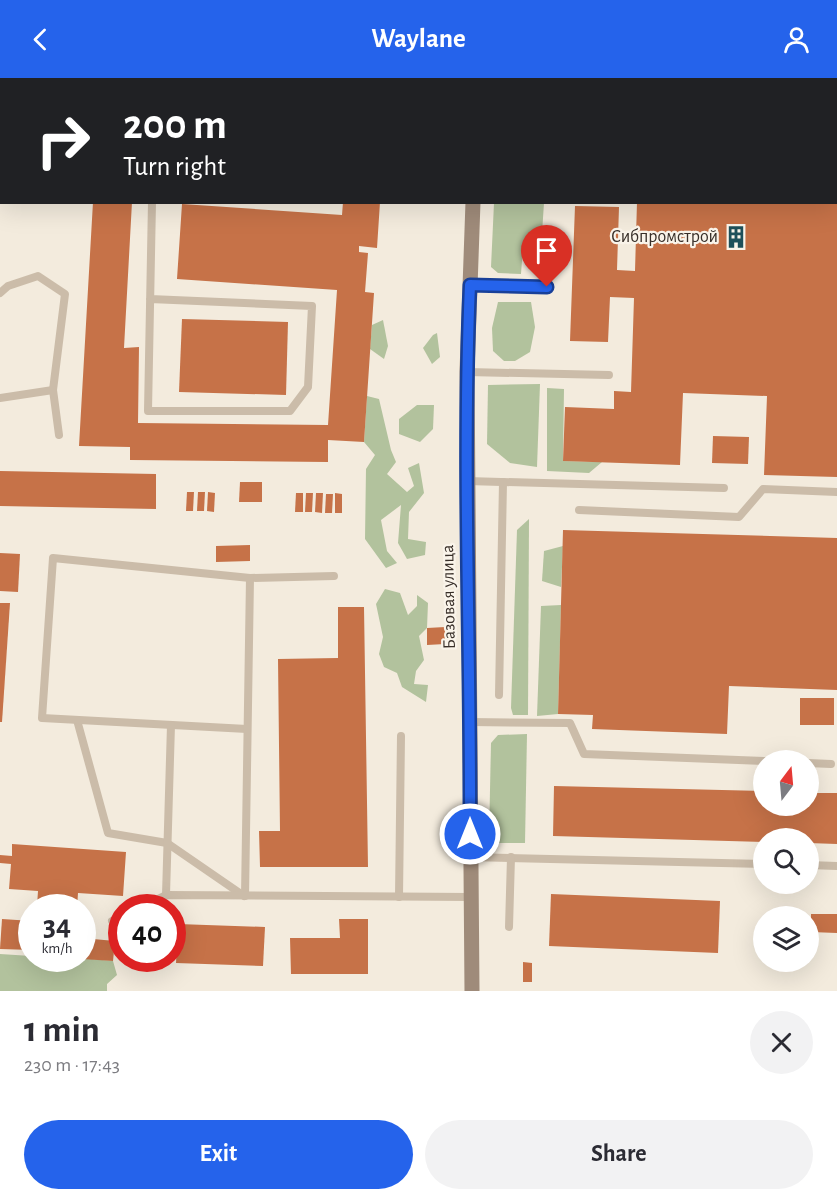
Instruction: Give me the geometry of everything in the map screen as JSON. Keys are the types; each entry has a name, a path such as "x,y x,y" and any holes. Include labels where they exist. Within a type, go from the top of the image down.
{"street":[{"name":"Базовая улица","path":"472,991 466,482 473,204"}],"lane":[{"path":"150,299 312,306 308,387 290,411 148,411 150,299 152,204"},
{"path":"0,293 8,286 38,276 65,294 52,390 59,435"},
{"path":"470,285 547,287"},
{"path":"467,372 609,375"},
{"path":"0,398 52,390"},
{"path":"466,482 724,488"},
{"path":"499,695 503,482"},
{"path":"579,510 739,517 763,489 837,492"},
{"path":"247,729 42,718 53,558 250,578 334,576"},
{"path":"244,896 250,578"},
{"path":"77,720 108,833 167,843 244,896"},
{"path":"470,722 570,723 584,754 753,761"},
{"path":"166,894 171,725"},
{"path":"399,897 401,736"},
{"path":"819,763 831,764"},
{"path":"470,857 753,864"},
{"path":"509,927 511,857"},
{"path":"819,865 837,866"},
{"path":"186,895 470,897"}],"green space":[{"path":"494,204 544,204 541,248 523,247 521,274 498,273 491,267"},
{"path":"498,302 531,302 535,327 530,352 515,361 504,361 493,351 492,328"},
{"path":"383,320 388,346 384,359 370,349 372,325"},
{"path":"437,333 440,357 432,364 423,348"},
{"path":"540,384 537,467 510,463 487,444 488,385"},
{"path":"547,388 564,389 563,461 602,462 589,473 547,471"},
{"path":"367,396 379,399 396,462 387,474 407,492 414,486 408,468 419,463 424,493 409,512 408,539 426,542 425,555 407,559 398,543 401,505 381,520 387,551 397,563 386,568 365,539 366,469 375,455 364,442"},
{"path":"417,405 434,405 433,429 420,442 399,434 399,419"},
{"path":"529,519 528,715 513,715 511,708 517,530"},
{"path":"563,546 561,587 542,581 544,551"},
{"path":"385,589 400,593 408,615 417,606 417,595 428,603 427,628 419,636 424,660 416,671 414,684 428,685 426,702 402,687 397,673 384,667 379,654 383,637 376,604"},
{"path":"561,605 558,714 537,716 541,606"},
{"path":"527,734 525,843 493,843 489,837 491,743 498,735"},
{"path":"0,954 18,955 18,972 96,972 96,959 108,961 108,972 116,972 117,975 107,984 107,991 0,991"}],"building":[{"path":"93,204 132,204 124,348 139,347 138,423 328,425 337,290 177,279 182,204 342,215 343,204 380,204 377,248 359,246 359,252 368,253 365,292 374,293 364,442 328,440 328,462 130,460 130,447 79,446"},
{"name":"Сибпромстрой","path":"637,204 837,204 837,477 764,475 767,396 683,393 680,465 563,461 565,407 614,409 614,391 631,392 634,298 610,297 608,342 570,341 575,206 619,207 617,270 635,271"},
{"path":"182,319 288,322 286,395 179,392"},
{"path":"713,436 749,437 748,464 712,463"},
{"path":"0,471 156,474 156,509 0,506"},
{"path":"240,482 262,482 262,502 239,502"},
{"path":"187,492 194,492 193,511 186,511"},
{"path":"198,492 205,492 204,511 197,511"},
{"path":"208,492 215,493 214,512 207,511"},
{"path":"296,493 303,493 303,512 295,512"},
{"path":"306,493 313,493 312,512 305,512"},
{"path":"316,493 323,493 322,513 315,512"},
{"path":"335,493 342,494 342,513 335,513"},
{"path":"326,494 333,494 332,513 325,513"},
{"path":"563,530 837,538 837,690 729,686 727,734 592,729 593,715 558,714"},
{"path":"250,545 250,561 216,562 216,546"},
{"path":"0,553 20,554 18,592 0,591"},
{"path":"0,603 10,603 2,722 0,722"},
{"path":"338,607 364,607 368,867 260,867 259,831 280,831 278,659 338,658"},
{"path":"445,627 445,644 427,645 427,628"},
{"path":"800,698 834,698 834,725 800,725"},
{"path":"554,786 753,791 753,816 819,816 819,793 837,793 837,844 819,843 819,828 753,828 753,842 553,836"},
{"path":"12,844 126,852 123,894 38,894 38,891 9,889 11,864 0,863 0,855 12,856"},
{"path":"551,894 720,901 718,953 549,946"},
{"path":"819,914 837,914 837,933 819,932"},
{"path":"2,919 18,920 18,950 0,949"},
{"path":"339,919 368,919 368,974 291,974 290,938 340,938"},
{"path":"186,924 265,927 263,966 186,963"},
{"path":"96,939 108,940 108,961 96,960"},
{"path":"523,962 532,963 532,982 523,982"}],"place":[{"name":"Сибпромстрой","path":"736,237"}],"route":[{"path":"470,834 466,460 470,285 547,287"}]}
